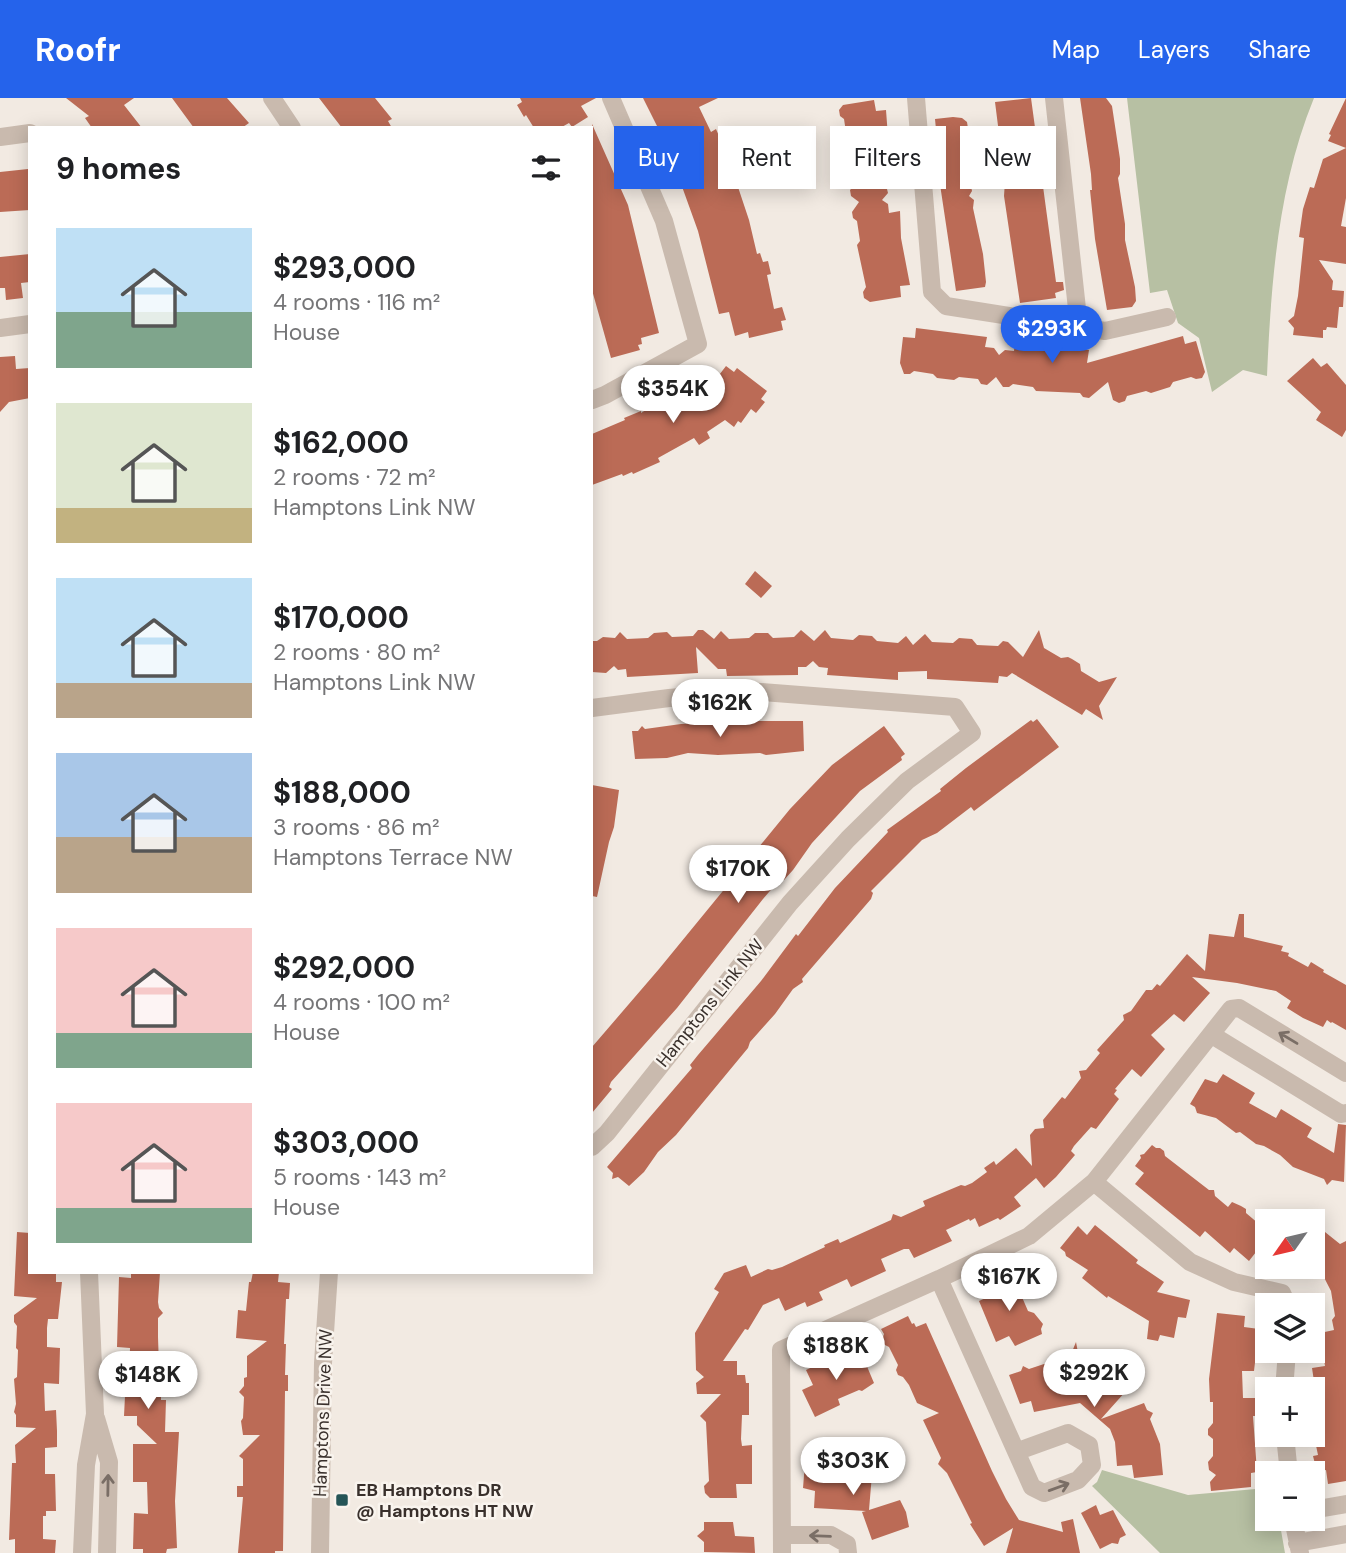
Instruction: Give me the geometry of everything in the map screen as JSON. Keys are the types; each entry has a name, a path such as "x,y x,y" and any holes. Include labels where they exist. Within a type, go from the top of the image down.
{"street":[{"path":"272,98 291,126"},
{"path":"593,400 605,396 698,344 664,221 611,98"},
{"path":"916,98 932,292 946,306 1105,331 1167,317"},
{"path":"1054,98 1079,327"},
{"path":"0,137 28,133"},
{"path":"0,328 28,324"},
{"name":"Hamptons Link NW","path":"593,708 748,691 955,707 972,733 906,781 848,839 790,903 607,1133 593,1146"},
{"path":"848,1553 847,1544 831,1535 782,1544 781,1350 1029,1236 1094,1182 1231,1009 1239,1008 1346,1073"},
{"path":"1212,1035 1341,1114 1346,1113"},
{"path":"1094,1182 1190,1262 1234,1282 1282,1293"},
{"path":"82,1553 86,1465 95,1414 89,1274"},
{"name":"Hamptons Drive NW","path":"320,1553 323,1363 328,1274"},
{"path":"939,1279 1017,1451"},
{"path":"95,1414 109,1462 107,1553"},
{"path":"1325,1508 1346,1504"},
{"path":"1298,1548 1346,1534"}],"green space":[{"path":"1127,98 1314,98 1292,165 1284,200 1274,270 1267,376 1243,370 1212,392 1199,338 1178,323 1167,290 1150,293"},
{"path":"1102,1470 1188,1495 1255,1489 1255,1531 1281,1531 1285,1553 1160,1553 1092,1486 1097,1482"}],"building":[{"path":"66,98 134,98 124,105 140,126 91,126 85,118 89,116"},
{"path":"172,98 227,98 249,123 245,126 193,126"},
{"path":"319,98 375,98 392,119 388,121 391,126 340,126"},
{"path":"520,98 596,98 581,106 588,117 574,126 569,123 564,126 533,126 517,105 522,102"},
{"path":"643,98 718,98 699,107 711,132 716,129 718,134 718,189 739,189 757,254 760,253 763,262 768,261 771,274 767,275 774,309 782,307 786,320 781,321 783,330 749,338 748,332 735,336 729,312 719,314 698,231 683,189 704,189 704,126 657,126"},
{"path":"1031,98 1035,126 998,126 995,102"},
{"path":"1080,98 1106,98 1112,106 1120,159 1118,178 1125,240 1135,287 1136,301 1132,307 1107,310 1095,239 1091,174"},
{"path":"1346,98 1346,148 1328,141"},
{"path":"874,100 876,111 886,110 887,126 845,126 839,110 843,105"},
{"path":"953,117 967,122 968,126 960,126 960,189 972,189 969,196 974,200 973,208 983,254 985,287 956,291 941,189 946,189 946,126 936,126 935,119"},
{"path":"593,126 614,174 614,189 621,189 628,205 659,333 641,338 642,344 638,345 640,350 611,358 593,294"},
{"path":"1346,148 1346,198 1341,226 1346,227 1346,264 1319,260 1333,281 1332,290 1344,291 1343,307 1339,307 1337,328 1327,327 1323,330 1323,338 1293,335 1294,328 1288,321 1294,316 1298,296 1304,238 1299,237 1303,209 1310,187 1314,188 1323,159"},
{"path":"28,169 28,210 0,212 0,172"},
{"path":"887,189 888,193 882,200 888,204 889,213 900,211 901,238 910,285 900,286 901,297 870,302 864,298 866,287 857,245 860,241 857,221 852,212 859,202 851,196 850,190"},
{"path":"1004,189 1043,189 1056,282 1063,282 1064,290 1055,293 1056,298 1020,303"},
{"path":"28,254 28,282 21,283 23,298 6,300 5,288 0,288 0,257"},
{"path":"916,328 987,337 985,347 994,348 999,355 1005,350 1014,351 1015,342 1089,350 1087,363 1183,336 1185,344 1196,341 1205,372 1202,378 1191,377 1173,382 1170,387 1151,393 1146,391 1127,396 1125,401 1119,403 1113,400 1108,382 1089,398 1080,393 1036,391 1033,387 1013,384 1003,387 996,377 987,385 981,384 978,379 937,378 933,374 914,371 904,374 900,363 903,337 915,338"},
{"path":"15,356 16,369 28,368 28,398 9,402 0,412 0,357"},
{"path":"1313,358 1321,367 1327,363 1346,385 1346,430 1342,437 1316,420 1321,412 1287,381"},
{"path":"726,366 734,372 737,368 767,391 761,399 765,402 756,413 751,409 741,423 738,421 734,427 725,420 707,432 710,438 699,445 694,438 658,458 660,462 633,474 622,474 593,485 593,434 625,420 624,418 641,413 665,398 667,401 684,390 691,401 708,379 713,383"},
{"path":"755,571 772,586 761,598 745,584"},
{"path":"698,630 703,630 714,639 721,631 729,639 749,638 755,633 768,633 773,638 794,637 801,630 814,641 825,630 831,638 853,640 859,635 872,636 877,641 898,643 906,636 913,645 925,634 932,642 953,643 959,638 972,639 977,645 998,646 1003,641 1008,642 1023,657 1039,630 1044,648 1061,658 1072,659 1080,664 1081,671 1099,682 1117,677 1099,706 1103,720 1086,709 1082,715 1012,673 1007,677 999,676 998,683 927,679 927,671 898,672 898,680 827,675 828,668 819,667 813,661 806,667 798,667 798,675 727,676 726,669 718,669 696,647 698,673 627,677 626,669 618,670 614,666 606,673 593,672 593,641 603,637 615,638 620,632 627,639 648,638 654,633 667,632 672,637 693,636"},
{"path":"1037,719 1059,747 974,811 971,807 937,833 922,840 871,891 871,899 802,979 803,982 793,989 748,1048 676,1135 658,1152 644,1172 629,1186 618,1177 612,1179 613,1173 607,1167 692,1068 690,1065 761,981 796,934 798,936 835,888 887,830 941,791 940,789 966,768 1031,720 1033,722"},
{"path":"739,721 803,721 804,751 766,755 688,753 667,758 635,759 632,731 638,731 642,726 645,729"},
{"path":"884,726 905,754 901,757 902,760 860,791 812,843 784,880 781,878 677,1008 611,1082 609,1087 612,1089 593,1112 593,1046 790,809 832,765"},
{"path":"593,785 619,790 614,827 597,897 593,896"},
{"path":"1239,914 1244,914 1244,937 1283,946 1281,951 1289,953 1288,956 1308,967 1311,962 1346,985 1346,1030 1327,1020 1323,1027 1303,1018 1287,1008 1291,1001 1276,991 1192,977 1210,993 1184,1022 1174,1014 1151,1035 1165,1049 1141,1077 1132,1069 1115,1089 1117,1090 1114,1094 1119,1099 1096,1129 1091,1127 1074,1146 1071,1151 1075,1155 1056,1177 1044,1188 1036,1178 1014,1197 1021,1206 1000,1220 998,1218 979,1227 975,1218 946,1230 952,1241 914,1258 909,1249 904,1249 881,1259 886,1271 851,1287 847,1279 819,1292 823,1300 807,1307 805,1302 785,1311 779,1298 763,1305 748,1330 745,1329 723,1361 737,1361 737,1375 745,1375 746,1383 749,1383 749,1415 742,1415 741,1439 742,1446 752,1445 752,1484 736,1484 737,1498 710,1498 705,1493 704,1486 709,1481 706,1422 700,1416 721,1394 697,1394 696,1383 704,1377 696,1370 695,1333 719,1292 714,1289 724,1273 746,1265 751,1277 768,1269 782,1267 838,1239 840,1243 891,1220 893,1214 901,1217 925,1206 923,1201 972,1183 987,1172 984,1168 994,1161 996,1165 1016,1148 1032,1166 1030,1135 1035,1129 1044,1128 1043,1120 1062,1097 1065,1099 1081,1078 1079,1071 1086,1070 1100,1053 1097,1050 1124,1020 1123,1015 1131,1011 1146,990 1152,990 1157,984 1160,986 1187,954 1205,971 1209,934 1234,937"},
{"path":"1223,1074 1255,1093 1249,1103 1276,1118 1281,1109 1312,1128 1307,1137 1334,1153 1338,1124 1346,1125 1344,1182 1332,1180 1327,1185 1324,1179 1293,1167 1280,1155 1256,1144 1240,1132 1236,1133 1216,1118 1197,1113 1195,1107 1190,1104 1205,1079 1217,1083"},
{"path":"1152,1145 1160,1148 1165,1156 1209,1190 1214,1190 1215,1196 1228,1207 1232,1202 1246,1209 1246,1213 1255,1221 1255,1253 1249,1261 1234,1248 1230,1253 1205,1231 1200,1237 1135,1184 1144,1173 1135,1166 1141,1158 1140,1155"},
{"path":"1095,1225 1138,1260 1136,1263 1164,1282 1157,1292 1190,1300 1186,1318 1178,1317 1174,1338 1160,1335 1158,1341 1147,1339 1149,1321 1108,1296 1107,1298 1082,1278 1088,1270 1066,1256 1060,1248 1078,1226 1087,1235"},
{"path":"17,1232 28,1233 28,1274 56,1274 56,1282 62,1282 58,1319 48,1319 47,1328 47,1347 60,1348 59,1384 44,1383 45,1411 56,1410 57,1447 45,1448 45,1474 55,1474 56,1511 46,1511 46,1516 43,1516 43,1539 56,1540 55,1553 15,1553 15,1539 9,1540 12,1463 16,1463 15,1445 36,1428 16,1427 14,1379 17,1377 18,1350 14,1315 37,1298 14,1296"},
{"path":"1325,1232 1340,1244 1346,1241 1346,1481 1328,1484 1325,1461 1314,1461 1313,1456 1318,1455 1316,1447 1325,1447 1325,1377 1313,1377 1312,1368 1325,1366 1325,1332 1334,1330 1331,1291 1325,1279"},
{"path":"131,1274 160,1274 158,1302 163,1313 158,1318 161,1400 166,1400 165,1432 179,1432 175,1501 177,1548 167,1549 166,1553 143,1553 143,1549 133,1549 134,1513 148,1514 147,1482 133,1482 133,1444 157,1444 137,1425 137,1416 124,1416 125,1396 119,1395 119,1378 129,1378 130,1348 117,1347 119,1277 131,1278"},
{"path":"253,1274 279,1274 278,1282 290,1283 289,1299 286,1299 284,1344 288,1391 285,1391 283,1551 275,1553 238,1553 243,1497 237,1497 237,1486 243,1486 243,1459 239,1456 260,1435 243,1435 241,1421 244,1397 239,1392 244,1386 244,1378 247,1377 247,1356 267,1341 236,1338 238,1310 246,1311"},
{"path":"1012,1274 1028,1311 1034,1313 1043,1324 1042,1334 1015,1346 1009,1336 996,1342 979,1301 990,1296 985,1286"},
{"path":"1217,1313 1245,1316 1244,1327 1255,1328 1254,1371 1242,1371 1243,1398 1255,1398 1253,1416 1256,1461 1255,1472 1251,1473 1251,1487 1211,1491 1210,1482 1216,1475 1209,1470 1208,1462 1213,1456 1213,1439 1208,1435 1208,1429 1213,1423 1209,1379"},
{"path":"908,1316 916,1327 926,1323 992,1471 1019,1520 1063,1532 1061,1522 1073,1519 1080,1553 1006,1553 1013,1528 984,1546 970,1524 972,1523 947,1473 938,1464 941,1458 923,1420 939,1413 917,1403 909,1385 898,1375 898,1365 889,1347 883,1344 884,1334 881,1329"},
{"path":"1076,1342 1086,1395 1104,1372 1115,1377 1126,1391 1101,1419 1144,1403 1147,1410 1153,1413 1150,1419 1160,1444 1163,1475 1134,1478 1132,1465 1117,1466 1115,1442 1110,1429 1080,1403 1034,1412 1031,1401 1020,1404 1009,1375 1021,1371 1023,1366 1029,1369 1050,1362 1052,1358 1058,1358 1067,1364"},
{"path":"846,1351 851,1362 863,1357 874,1383 862,1391 838,1399 840,1405 815,1417 802,1390 813,1385 806,1370"},
{"path":"818,1462 824,1465 861,1466 861,1472 872,1474 869,1510 900,1500 909,1527 872,1540 862,1512 866,1511 814,1508 815,1491 803,1488 805,1463"},
{"path":"1096,1505 1100,1515 1113,1510 1126,1535 1120,1538 1118,1544 1112,1543 1100,1549 1081,1513"},
{"path":"704,1522 733,1522 735,1536 754,1537 755,1553 704,1552 704,1542 697,1536 704,1530"}],"place":[{"name":"EB Hamptons DR @ Hamptons HT NW","path":"342,1500"}]}
